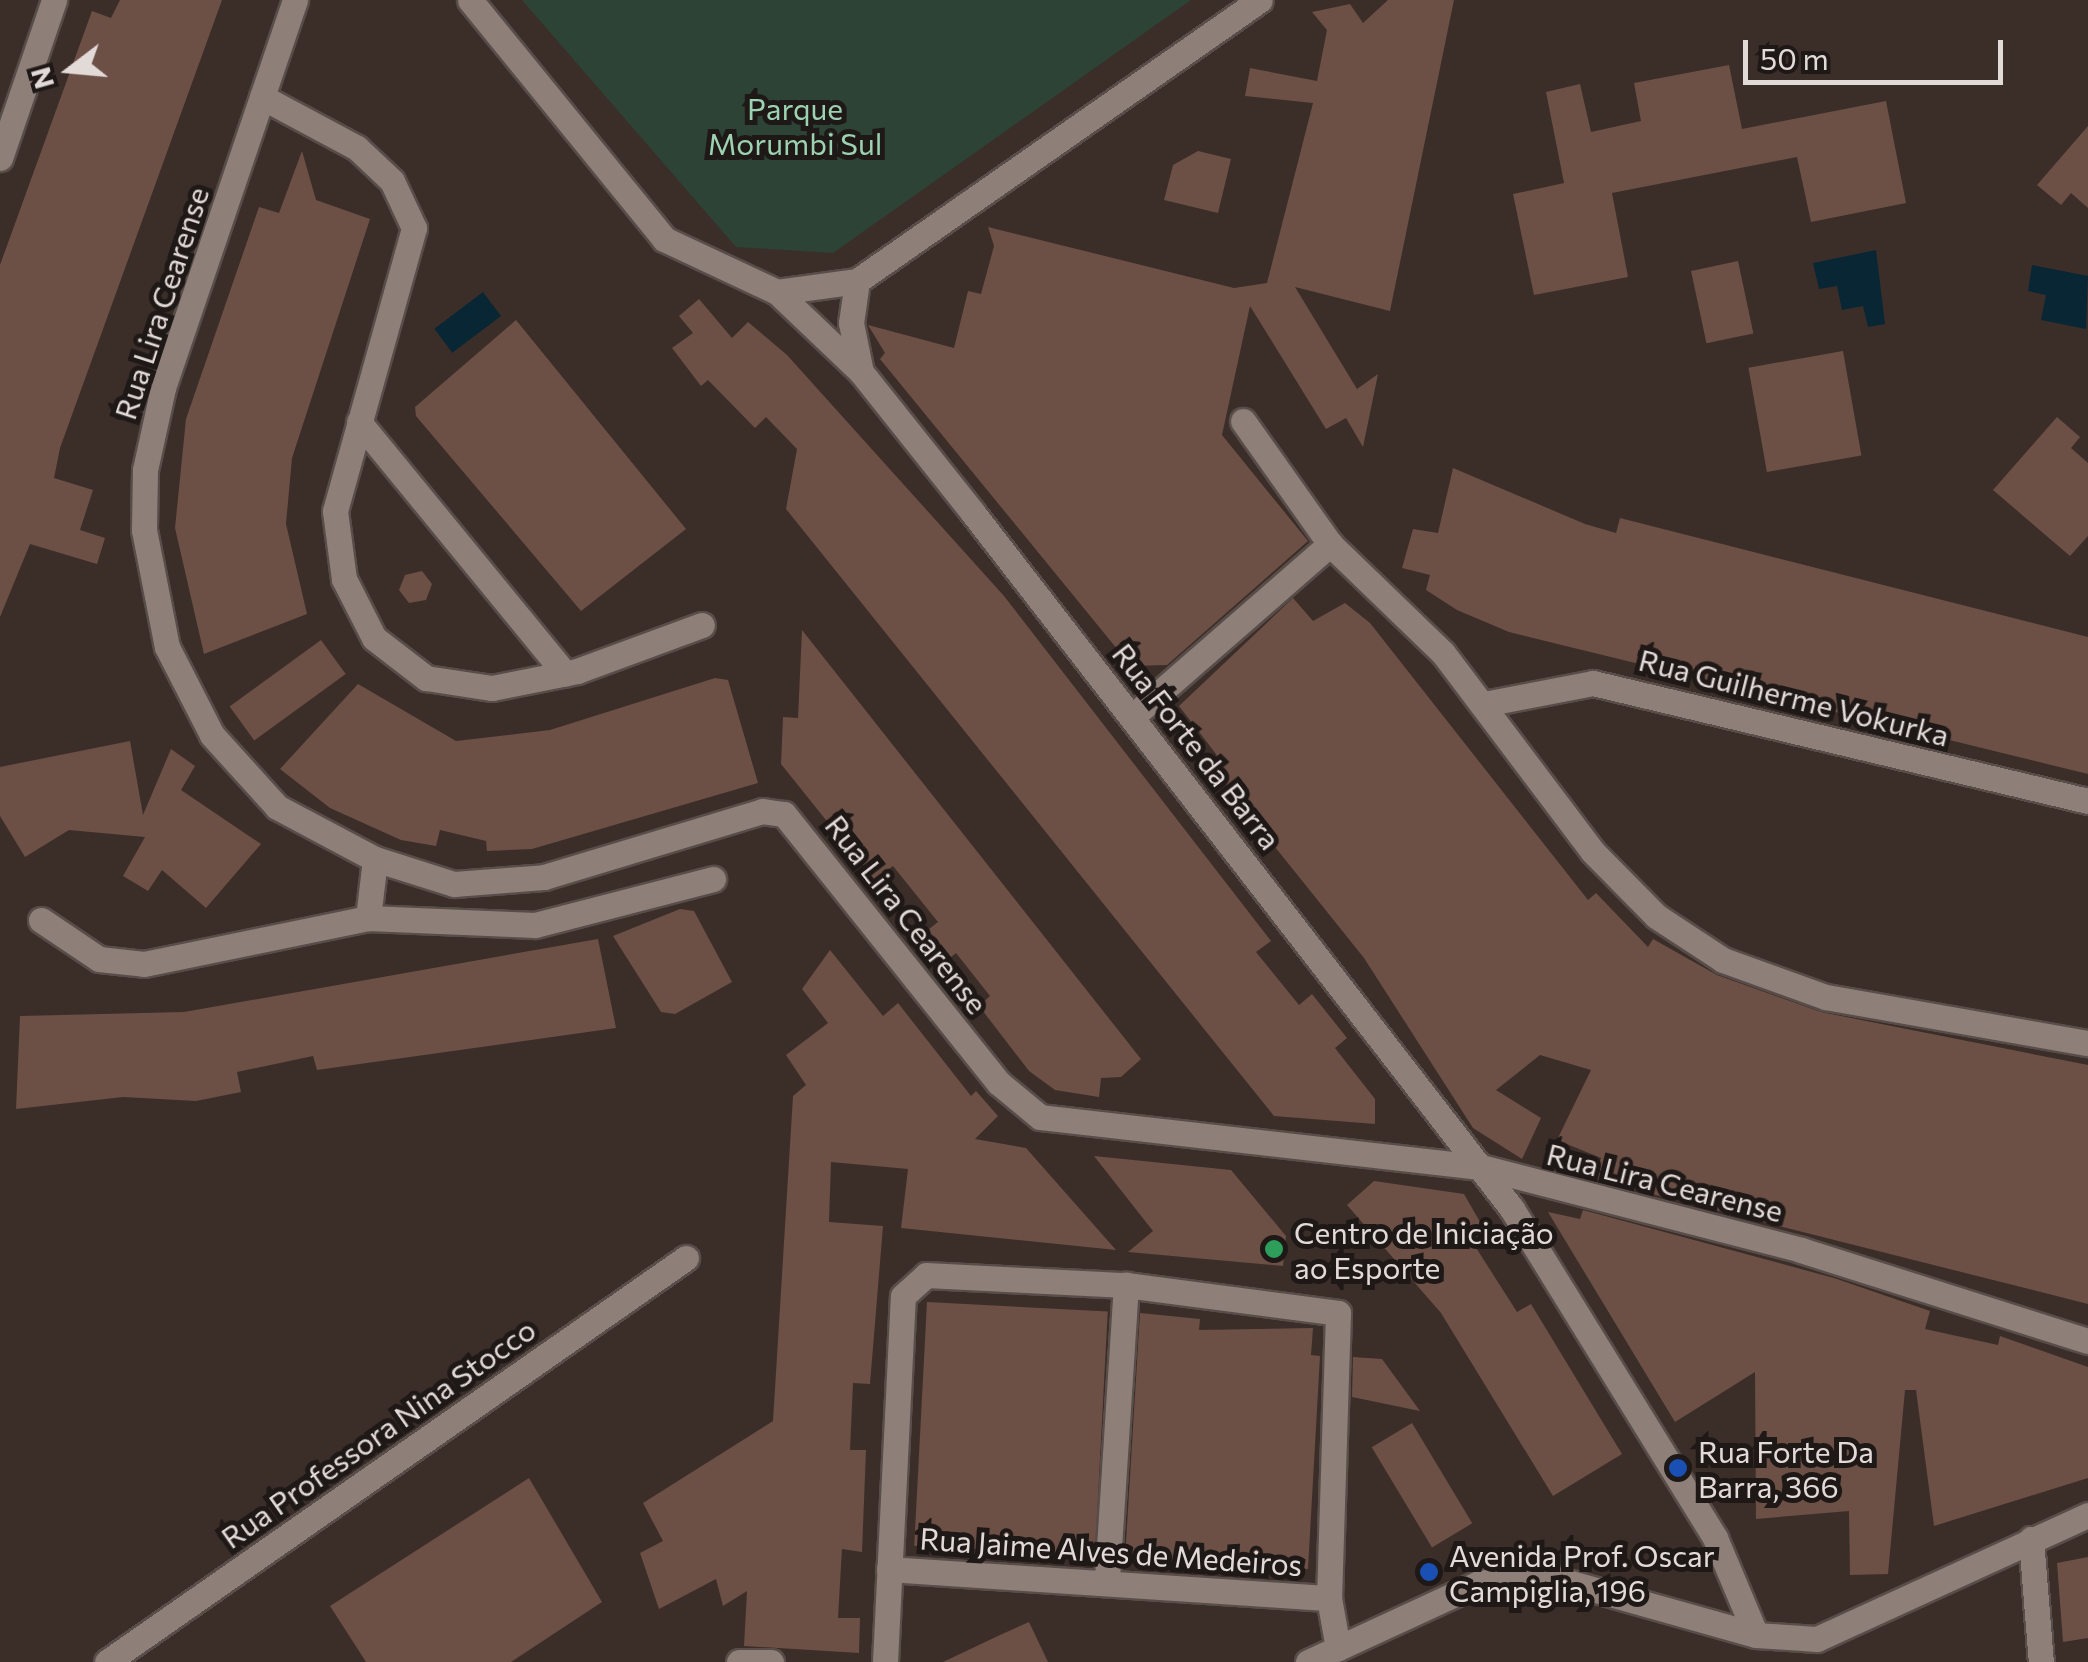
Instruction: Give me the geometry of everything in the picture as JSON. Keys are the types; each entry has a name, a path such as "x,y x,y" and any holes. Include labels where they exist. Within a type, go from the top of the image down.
{"street":[{"path":"0,158 54,0"},
{"name":"Rua Lira Cearense","path":"294,0 154,425 144,530 153,600 183,684 243,776 314,830 374,859 454,884 502,884 762,811 784,814 1025,1110 1480,1167 1801,1250 2088,1341"},
{"name":"Rua Forte da Barra","path":"470,0 664,239 778,292 861,372 1132,716 1480,1167 1716,1538 1756,1635"},
{"path":"778,292 857,280 1260,0"},
{"path":"262,97 357,148 410,210 414,250 335,511 338,553 374,638 395,659 456,688 564,674 702,625"},
{"path":"857,280 851,324 861,372"},
{"path":"1243,421 1330,544 1400,604 1484,704 1621,885 1723,960 1826,997 2088,1043"},
{"path":"359,422 564,674"},
{"path":"1132,716 1330,544"},
{"name":"Rua Guilherme Vokurka","path":"1484,704 1593,683 2088,801"},
{"path":"368,918 374,859"},
{"path":"41,920 120,964 205,958 368,918 535,924 713,879"},
{"name":"Rua Professora Nina Stocco","path":"107,1662 686,1258"},
{"path":"885,1662 907,1284 926,1275 1126,1285 1338,1312 1329,1598 1338,1648"},
{"path":"1107,1578 1126,1285"},
{"path":"1308,1662 1479,1583 1539,1574 1756,1635 1817,1639 1861,1626 2031,1538 2088,1515"},
{"path":"2031,1538 2041,1662"},
{"name":"Rua Jaime Alves de Medeiros","path":"889,1569 1107,1578 1329,1598"},
{"path":"740,1662 772,1662"}],"green space":[{"name":"Parque Morumbi Sul","path":"522,0 1191,0 833,253 736,247"}],"water":[{"path":"1876,250 1885,324 1868,327 1863,306 1842,310 1837,286 1819,289 1813,263"},
{"path":"2032,265 2088,276 2086,329 2041,320 2046,295 2028,291"},
{"path":"483,292 501,316 452,353 434,329"}],"building":[{"path":"120,0 222,0 60,448 54,478 93,490 80,530 105,538 97,564 30,544 0,617 0,265 92,11 111,18"},
{"path":"1388,0 1454,0 1390,311 1295,287 1357,389 1378,374 1363,447 1346,418 1326,429 1250,306 1222,435 1308,541 1167,665 1131,666 880,359 885,353 868,325 954,348 968,291 981,294 994,246 988,227 1234,288 1267,283 1313,103 1245,96 1250,68 1317,81 1327,30 1312,12 1350,4 1363,23"},
{"path":"1729,65 1742,129 1886,101 1906,203 1811,222 1797,157 1612,193 1628,277 1534,295 1513,194 1564,183 1546,92 1580,84 1591,132 1641,121 1634,83"},
{"path":"2088,126 2088,208 2071,193 2061,205 2037,185"},
{"path":"302,151 316,200 370,219 292,458 286,524 307,614 204,654 175,528 186,419 259,207 279,213"},
{"path":"1198,151 1231,159 1218,213 1164,200 1173,165"},
{"path":"1738,261 1753,333 1706,343 1691,271"},
{"path":"699,299 732,338 748,322 787,355 1004,596 1271,941 1256,952 1299,1005 1312,994 1347,1038 1335,1048 1375,1099 1375,1124 1274,1116 786,509 797,449 766,417 755,428 708,380 701,386 672,348 693,333 679,316"},
{"path":"516,320 686,529 581,611 416,416 415,407"},
{"path":"1843,351 1861,455 1767,472 1748,368"},
{"path":"2057,417 2080,437 2071,448 2088,463 2088,536 2070,556 1993,490"},
{"path":"1453,468 1585,524 1616,533 1620,518 2088,637 2088,774 1509,632 1457,610 1426,590 1430,575 1402,568 1413,529 1438,533"},
{"path":"422,571 432,584 426,600 409,603 399,590 405,575"},
{"path":"1293,598 1313,621 1345,603 1370,623 1588,900 1596,893 1648,947 1653,939 1717,975 1821,1012 2088,1065 2088,1304 1593,1179 1601,1158 1557,1140 1591,1070 1540,1055 1496,1090 1541,1118 1522,1159 1473,1128 1364,958 1227,787 1216,754 1179,706"},
{"path":"802,630 1141,1059 1121,1077 1101,1078 1099,1097 1055,1090 1029,1071 979,1006 990,996 956,953 942,964 920,936 938,922 893,866 874,880 781,764 783,717 798,718"},
{"path":"321,640 346,674 254,740 230,706"},
{"path":"715,678 728,680 758,783 532,849 487,851 486,841 440,830 436,846 401,840 330,808 280,769 358,684 456,741 550,730"},
{"path":"130,741 143,815 171,749 195,766 181,790 261,844 206,908 162,870 148,891 123,876 145,837 69,830 25,857 0,816 0,767"},
{"path":"680,909 694,911 732,982 675,1014 661,1012 613,936"},
{"path":"598,939 616,1028 317,1070 313,1056 237,1072 241,1092 196,1101 123,1097 16,1109 20,1016 184,1012"},
{"path":"830,950 883,1016 898,1003 971,1096 976,1091 998,1116 975,1139 1026,1148 1116,1250 901,1228 908,1169 831,1162 829,1222 883,1226 870,1384 853,1383 850,1450 866,1450 862,1552 842,1549 838,1618 860,1618 859,1653 744,1646 747,1591 723,1606 716,1579 659,1609 640,1553 663,1541 643,1503 773,1421 793,1096 806,1085 786,1055 828,1023 802,989"},
{"path":"1094,1156 1231,1170 1286,1236 1283,1266 1128,1252 1153,1231"},
{"path":"1374,1181 1464,1194 1487,1234 1473,1243 1517,1312 1531,1304 1622,1454 1553,1496 1441,1313 1347,1205"},
{"path":"1583,1210 1834,1278 1930,1311 1925,1329 1998,1345 2000,1336 2088,1367 2088,1478 1934,1526 1916,1390 1905,1390 1888,1574 1850,1575 1849,1511 1756,1519 1755,1372 1675,1422 1548,1212 1580,1219"},
{"path":"927,1302 1108,1311 1095,1555 914,1546"},
{"path":"1140,1313 1200,1319 1199,1330 1313,1328 1311,1355 1320,1356 1308,1569 1125,1559"},
{"path":"1353,1357 1382,1359 1420,1411 1352,1397"},
{"path":"1412,1423 1472,1523 1432,1547 1372,1447"},
{"path":"529,1478 602,1602 511,1662 366,1662 330,1606"},
{"path":"2088,1557 2088,1638 2063,1642 2057,1563"},
{"path":"1029,1622 1048,1662 943,1662 1000,1635"}],"place":[{"name":"Centro de Iniciação ao Esporte","path":"1274,1249"},
{"name":"Rua Forte Da Barra, 366","path":"1678,1468"},
{"name":"Avenida Prof. Oscar Campiglia, 196","path":"1429,1572"}]}
